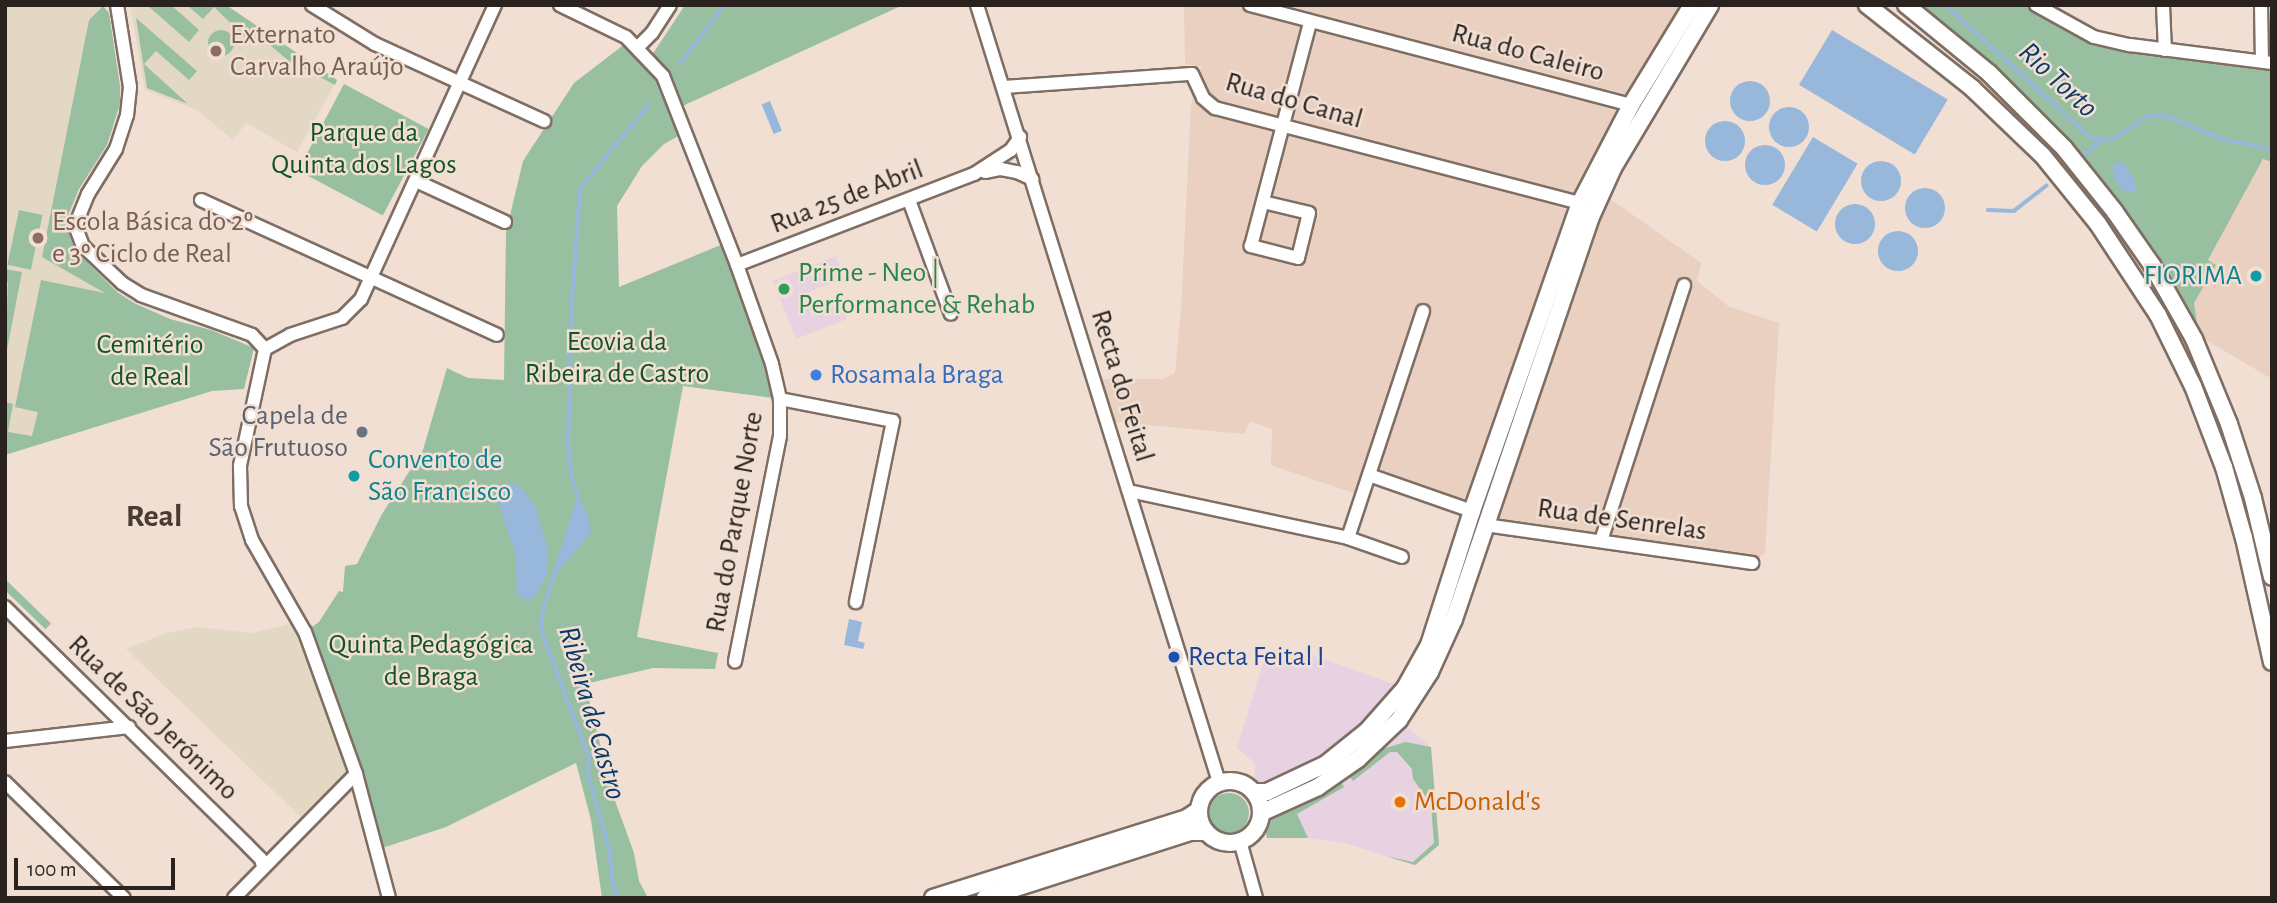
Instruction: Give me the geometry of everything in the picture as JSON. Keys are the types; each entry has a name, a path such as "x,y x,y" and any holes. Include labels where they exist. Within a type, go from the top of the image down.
{"main road":[{"path":"933,898 1187,818 1199,810 1205,793 1219,782 1238,781 1254,792 1267,792 1326,764 1367,731 1405,688 1429,645 1472,511 1580,203 1631,105 1692,5"},
{"path":"1261,813 1318,787 1340,772 1399,720 1435,662 1454,619 1590,219 1613,169 1710,5"},
{"path":"1867,5 1963,80 2043,156 2098,224 2158,315 2193,386 2224,467 2244,538 2272,662"},
{"path":"1906,5 1989,73 2064,148 2102,195 2152,265 2194,339 2229,424 2253,498 2272,577"},
{"path":"985,898 1191,832 1206,832 1222,842 1240,841 1255,831 1261,813 1254,792"},
{"path":"1199,810 1206,832"}],"street":[{"path":"117,5 131,87 127,115 116,149 88,194 78,219 76,228 83,246 122,283 141,295 252,335 265,349"},
{"path":"312,5 375,44 544,121"},
{"path":"389,898 356,774 305,632 251,540 240,506 240,466 265,349 290,335 342,318 353,310 416,181 495,5"},
{"name":"Rua do Parque Norte","path":"560,5 626,37 663,76 737,265 772,364 780,399 775,467 735,662"},
{"path":"638,47 652,33 670,5"},
{"name":"Rua do Caleiro","path":"1251,5 1631,105"},
{"path":"2036,5 2094,37 2165,50 2267,61 2261,5"},
{"path":"2163,5 2165,50"},
{"name":"Recta do Feital","path":"978,6 1219,782"},
{"path":"1263,202 1309,214 1298,258 1251,246 1310,22"},
{"name":"Rua do Canal","path":"1004,87 1192,74 1203,98 1216,108 1580,203"},
{"name":"Rua 25 de Abril","path":"737,265 974,174 1004,155 1020,137"},
{"name":"Rua 25 de Abril","path":"974,174 1001,169 1032,179"},
{"path":"416,181 505,222"},
{"path":"201,200 497,335"},
{"path":"909,200 951,314"},
{"path":"1601,541 1684,285"},
{"path":"1348,538 1423,311"},
{"path":"780,399 893,421 856,602"},
{"path":"1369,475 1472,511"},
{"path":"1129,491 1348,538 1402,557"},
{"name":"Rua de Senrelas","path":"1485,525 1752,564"},
{"name":"Rua de São Jerónimo","path":"5,607 261,859 263,866"},
{"path":"5,741 129,727"},
{"path":"234,898 356,774"},
{"path":"5,782 124,898"},
{"path":"1240,841 1256,898"}],"shaded area":[{"name":"Escola Básica do 2º e 3º Ciclo de Real","path":"5,5 103,6 109,13 120,86 112,133 79,189 66,225 75,251 117,292 92,426 5,453"},
{"name":"Externato Carvalho Araújo","path":"130,5 226,5 337,80 297,152 246,123 233,140 197,110 145,90"},
{"path":"1184,5 1692,5 1631,105 1472,511 1370,475 1362,496 1271,465 1272,429 1250,421 1244,434 1108,421 1095,379 1163,379 1175,373 1181,311 1191,104 1201,67 1185,64"},
{"path":"2263,159 2272,162 2272,379 2199,336 2194,303 2216,265 2208,260"},
{"path":"1602,193 1701,263 1697,281 1728,306 1779,323 1765,553 1752,563 1485,525"},
{"path":"836,256 845,278 804,294 812,315 841,304 847,319 796,339 773,281"},
{"path":"300,622 356,774 308,824 126,649 166,633 196,627 251,633"},
{"path":"1312,655 1405,688 1326,764 1254,792 1255,763 1237,748 1263,663"},
{"path":"1399,720 1431,747 1439,845 1415,865 1345,843 1300,837 1267,838 1261,813 1318,787"}],"green space":[{"path":"147,5 171,5 199,30 189,42"},
{"path":"187,5 226,5 337,80 335,85 289,61 254,32 247,39 214,7 203,19"},
{"path":"685,5 903,5 678,108 687,131 664,144 642,166 617,206 619,287 728,242 780,399 683,386 637,637 718,653 715,669 653,668 585,684 613,795 634,853 639,881 648,898 602,898 591,820 576,763 446,827 376,850 305,632 319,622 339,591 343,592 345,566 357,564 382,514 423,450 447,368 468,378 504,380 506,232 523,161 574,83 630,40 650,58"},
{"path":"1906,5 2036,5 2094,37 2272,63 2272,162 2263,159 2208,260 2216,265 2194,303 2199,336 2089,177"},
{"name":"Cemitério de Real","path":"103,6 109,13 120,86 120,104 107,145 79,189 67,217 66,225 75,250 117,292 134,303 170,319 211,330 254,348 244,389 212,391 5,455 5,402 13,404 8,432 32,436 38,412 15,407 41,280 105,293 42,257 89,20"},
{"path":"136,18 197,71 189,80 156,51 144,64 188,104 147,88"},
{"path":"221,30 230,34 234,43 230,52 221,56 212,52 208,43 212,34"},
{"name":"Parque da Quinta dos Lagos","path":"344,84 429,129 383,216 298,171"},
{"path":"19,210 42,215 31,270 7,265"},
{"path":"5,269 22,272 5,360 8,282 5,281"},
{"path":"5,579 51,623 45,629 5,590"},
{"path":"1406,742 1431,747 1439,845 1415,865 1385,856 1413,862 1434,843 1431,804 1413,779 1412,769 1397,752 1390,752 1353,781 1350,777 1382,749"},
{"path":"1341,782 1344,787 1297,814 1308,838 1267,838 1265,828 1271,818"},
{"path":"1229,793 1237,794 1243,799 1248,805 1248,821 1243,827 1237,832 1229,833 1221,832 1215,827 1210,821 1209,813 1210,805 1215,799 1221,794"}],"water":[{"path":"1832,30 1948,100 1915,154 1799,85"},
{"path":"1750,81 1758,82 1764,87 1769,93 1769,109 1764,115 1758,120 1750,121 1742,120 1736,115 1731,109 1730,101 1731,93 1736,87 1742,82"},
{"path":"770,101 782,131 774,134 762,104"},
{"path":"1789,107 1797,108 1803,113 1808,119 1808,135 1803,141 1797,146 1789,147 1781,146 1775,141 1770,135 1769,127 1770,119 1775,113 1781,108"},
{"path":"1725,121 1733,122 1739,127 1744,133 1744,149 1739,155 1733,160 1725,161 1717,160 1711,155 1706,149 1705,141 1706,133 1711,127 1717,122"},
{"path":"1813,137 1858,164 1817,231 1772,205"},
{"path":"1765,145 1773,146 1779,151 1784,157 1784,173 1779,179 1773,184 1765,185 1757,184 1751,179 1746,173 1745,165 1746,157 1751,151 1757,146"},
{"path":"1881,161 1889,162 1895,167 1900,173 1900,189 1895,195 1889,200 1881,201 1873,200 1867,195 1862,189 1861,181 1862,173 1867,167 1873,162"},
{"path":"2123,162 2136,182 2136,191 2129,193 2121,189 2113,177 2114,164"},
{"path":"1925,188 1933,189 1939,194 1944,200 1944,216 1939,222 1933,227 1925,228 1917,227 1911,222 1906,216 1905,208 1906,200 1911,194 1917,189"},
{"path":"1855,204 1863,205 1869,210 1874,216 1874,232 1869,238 1863,243 1855,244 1847,243 1841,238 1836,232 1835,224 1836,216 1841,210 1847,205"},
{"path":"1898,231 1906,232 1912,237 1917,243 1917,259 1912,265 1906,270 1898,271 1890,270 1884,265 1879,259 1878,251 1879,243 1884,237 1890,232"},
{"path":"511,482 522,489 535,505 547,546 547,575 535,596 528,601 517,595 515,552 498,503 503,487"},
{"path":"579,499 588,515 591,533 554,576"},
{"path":"849,619 862,622 858,641 865,643 863,649 844,645"}],"waterway":[{"name":"Ribeira de Castro","path":"681,63 724,5"},
{"name":"Rio Torto","path":"1946,5 2091,138 2112,140 2148,116 2164,115 2222,139 2272,149"},
{"name":"Ribeira de Castro","path":"620,898 614,891 609,849 588,775 589,758 541,630 543,609 579,499 572,480 568,449 572,300 580,189 649,104"},
{"path":"2084,155 2102,141"},
{"path":"1988,210 2014,211 2046,186"}],"place":[{"name":"Externato Carvalho Araújo","path":"216,51"},
{"name":"Escola Básica do 2º e 3º Ciclo de Real","path":"38,238"},
{"name":"FIORIMA","path":"2256,276"},
{"name":"Prime - Neo | Performance & Rehab","path":"784,289"},
{"name":"Rosamala Braga","path":"816,375"},
{"name":"Capela de São Frutuoso","path":"362,432"},
{"name":"Convento de São Francisco","path":"354,476"},
{"name":"Recta Feital I","path":"1174,657"},
{"name":"McDonald's","path":"1400,802"}],"district":[{"name":"Real","path":"154,516"}],"park label":[{"name":"Ecovia da Ribeira de Castro","path":"617,358"},
{"name":"Quinta Pedagógica de Braga","path":"431,661"}]}
